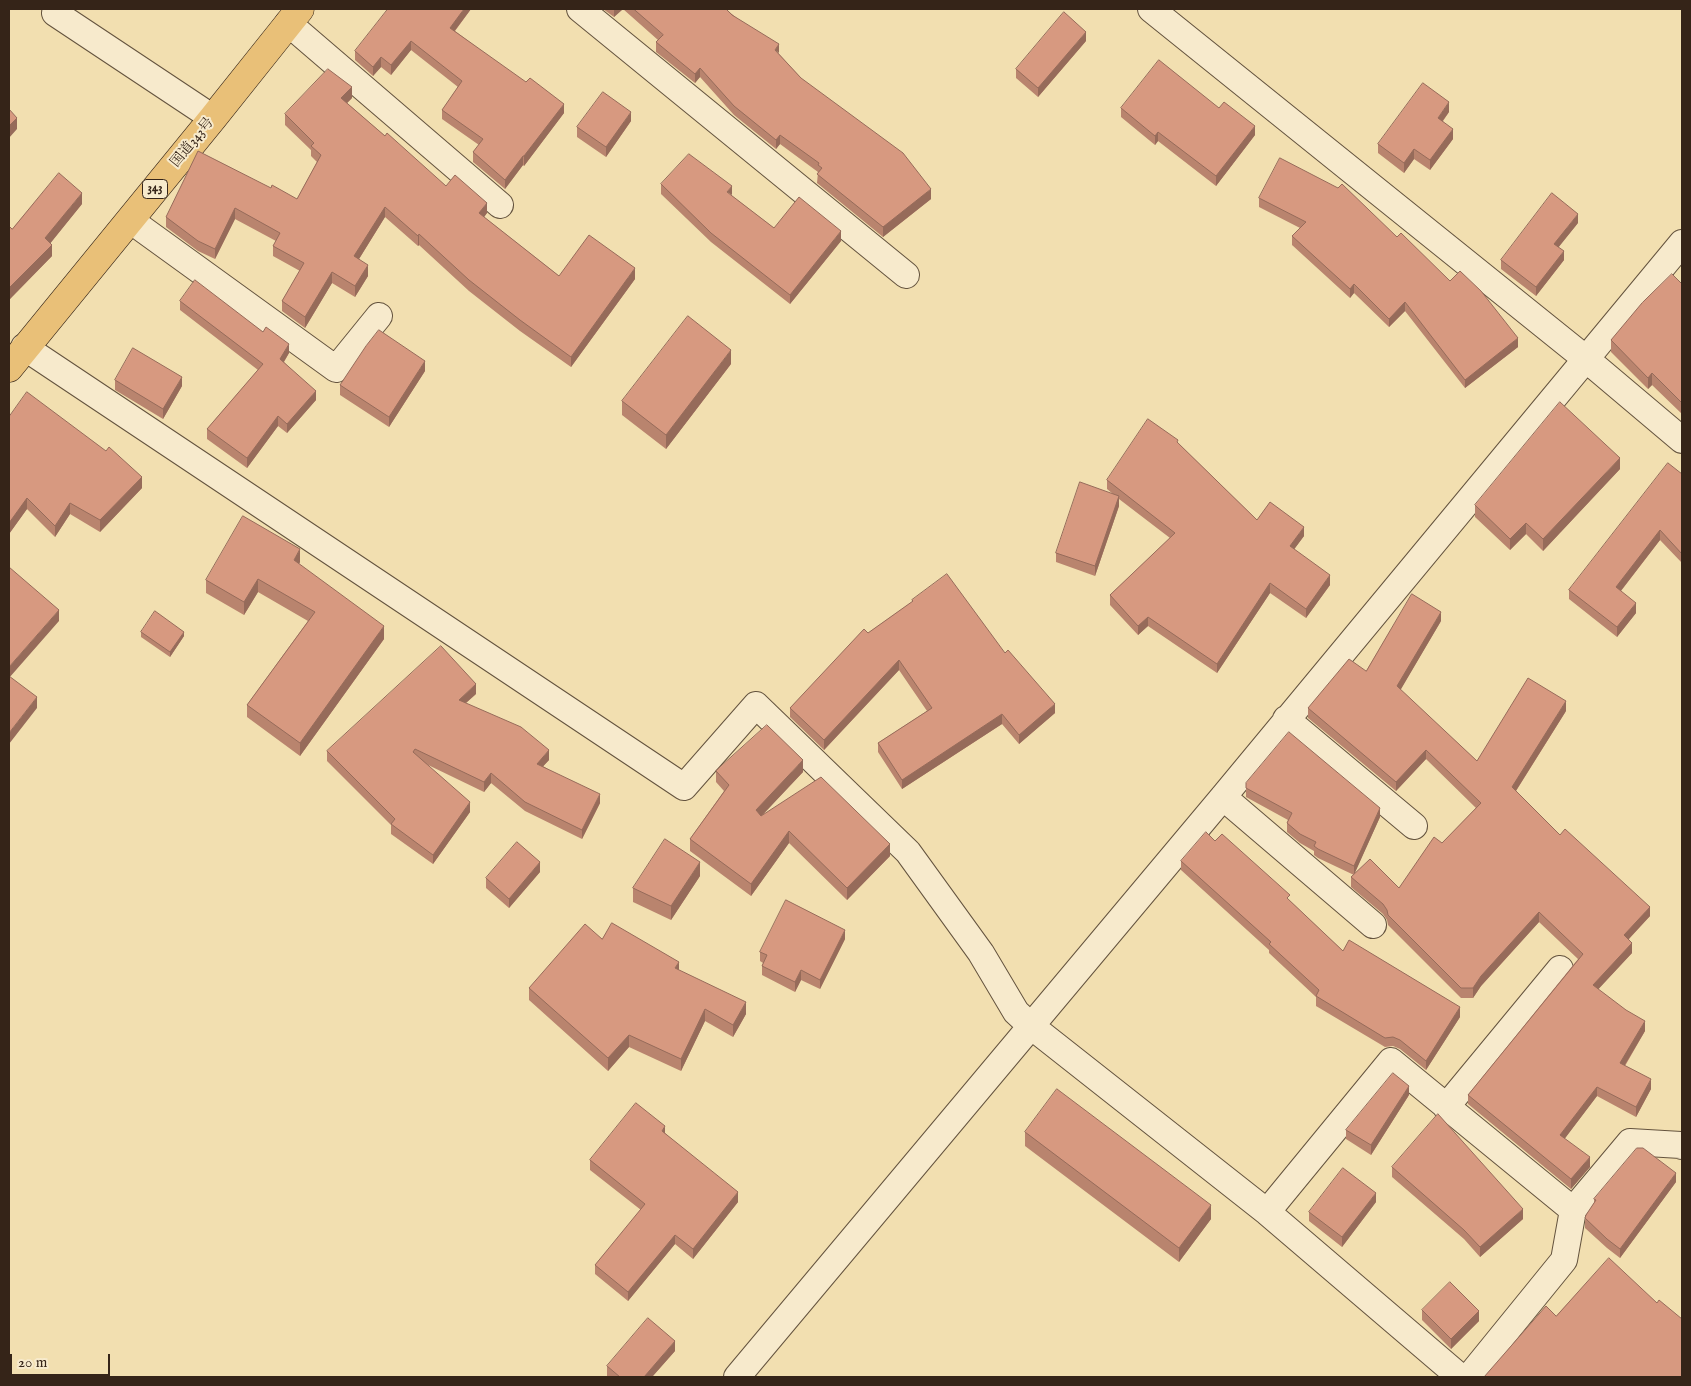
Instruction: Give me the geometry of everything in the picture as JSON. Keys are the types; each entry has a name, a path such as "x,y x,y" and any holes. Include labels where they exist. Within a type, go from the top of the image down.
{"highway":[{"name":"国道343号","path":"17,358 294,16"}],"street":[{"path":"57,9 55,13 213,118"},
{"path":"580,9 906,275"},
{"path":"1151,9 1586,359 1682,440"},
{"path":"294,16 500,205"},
{"path":"130,220 336,370 379,316"},
{"path":"737,1377 1223,797 1682,243"},
{"path":"17,358 684,788 756,705 908,852 981,953 1016,1012 1031,1026 1267,1212 1460,1377"},
{"path":"1286,719 1414,826"},
{"path":"1223,797 1373,925"},
{"path":"1446,1107 1560,969"},
{"path":"1267,1212 1391,1061 1573,1210"},
{"path":"1469,1377 1564,1260 1573,1210 1630,1142 1682,1144"}],"building":[{"path":"388,9 464,9 450,28 526,82 530,78 564,104 505,180 473,152 483,139 442,110 462,81 411,41 391,65 381,57 373,67 355,51"},
{"path":"634,9 726,9 732,15 779,44 775,50 801,78 903,153 931,189 883,227 817,174 822,168 818,165 819,163 780,135 776,140 734,106 700,68 695,74 656,42 663,35"},
{"path":"1064,12 1086,32 1038,88 1016,69"},
{"path":"1159,60 1219,108 1224,102 1255,126 1216,176 1158,132 1155,136 1121,108"},
{"path":"328,69 352,87 341,98 385,136 387,133 446,186 455,175 487,203 479,213 559,276 589,235 635,268 571,357 469,280 419,234 418,236 385,207 354,256 368,265 355,286 332,272 305,317 282,301 304,263 273,246 280,233 235,208 215,249 198,241 166,217 198,151 271,188 272,185 297,199 321,155 311,146 314,143 285,114"},
{"path":"1423,83 1449,102 1438,118 1453,129 1430,160 1414,149 1404,163 1378,144"},
{"path":"603,92 631,112 606,147 577,127"},
{"path":"9,109 17,118 9,126"},
{"path":"689,154 732,186 727,192 774,228 799,197 841,231 790,295 711,233 661,184"},
{"path":"1280,158 1338,188 1342,184 1397,237 1401,233 1450,281 1460,271 1481,291 1518,338 1465,380 1405,302 1389,319 1354,284 1350,289 1292,236 1306,222 1259,198"},
{"path":"59,173 82,193 45,238 52,245 10,287 9,226 12,229"},
{"path":"1552,193 1578,214 1554,244 1564,251 1536,287 1501,260"},
{"path":"1672,274 1682,284 1682,403 1652,373 1648,378 1611,340 1642,303"},
{"path":"195,280 263,332 266,327 289,344 280,359 316,391 287,424 278,416 247,458 207,429 263,364 180,301"},
{"path":"688,316 731,350 666,435 622,401"},
{"path":"379,330 425,361 389,417 340,385"},
{"path":"133,348 182,377 163,409 115,380"},
{"path":"27,392 106,451 109,447 142,477 100,520 70,503 55,526 27,498 9,523 9,417"},
{"path":"1560,402 1620,458 1543,539 1526,523 1510,539 1475,505"},
{"path":"1148,419 1178,440 1177,442 1257,520 1270,502 1304,527 1290,546 1330,575 1306,609 1270,583 1217,664 1148,617 1138,626 1110,595 1175,533 1107,480"},
{"path":"1668,463 1682,474 1682,554 1660,530 1616,587 1636,603 1617,627 1569,590"},
{"path":"1080,482 1119,496 1095,566 1056,553"},
{"path":"243,516 300,549 294,560 384,626 300,743 247,705 315,612 258,579 244,602 206,580"},
{"path":"9,567 59,610 9,667"},
{"path":"947,574 1005,653 1008,650 1055,704 1019,735 1002,714 902,780 878,743 932,708 899,660 824,740 790,708 864,629 868,633"},
{"path":"1412,594 1441,612 1397,686 1477,761 1528,678 1566,701 1512,787 1560,835 1565,829 1650,907 1624,935 1632,943 1593,985 1626,1010 1645,1021 1620,1063 1651,1079 1636,1107 1597,1087 1560,1135 1590,1157 1571,1179 1468,1095 1583,954 1539,912 1481,976 1473,988 1461,988 1388,915 1383,904 1351,877 1370,859 1399,888 1434,837 1442,843 1481,803 1426,750 1396,782 1308,708 1349,659 1366,671"},
{"path":"155,611 184,632 170,652 141,632"},
{"path":"441,646 476,684 459,700 521,727 549,750 537,764 600,794 582,830 525,802 491,773 484,782 415,749 413,752 470,802 433,855 391,824 395,819 327,751"},
{"path":"9,676 37,697 9,733"},
{"path":"767,725 803,760 756,810 761,816 821,777 890,844 847,888 789,831 751,884 690,839 729,785 716,771"},
{"path":"1289,732 1380,808 1354,866 1318,849 1314,846 1316,842 1300,834 1287,823 1292,813 1246,788 1246,783"},
{"path":"1206,832 1215,841 1222,834 1290,895 1287,898 1343,951 1349,940 1460,1007 1426,1061 1400,1040 1393,1037 1385,1038 1316,996 1319,990 1269,944 1271,942 1181,861"},
{"path":"665,839 700,862 671,906 633,888"},
{"path":"517,842 540,862 509,899 486,878"},
{"path":"786,900 845,930 820,980 801,970 795,982 762,966 767,955 760,952"},
{"path":"612,923 679,962 675,968 746,1002 733,1025 705,1009 681,1059 629,1035 608,1058 529,988 585,924 602,939"},
{"path":"1393,1073 1409,1086 1371,1145 1346,1130"},
{"path":"1057,1089 1211,1205 1179,1248 1025,1132"},
{"path":"636,1103 665,1126 662,1131 738,1192 693,1249 675,1235 628,1292 595,1265 645,1204 590,1160"},
{"path":"1438,1114 1523,1209 1480,1247 1464,1230 1392,1167"},
{"path":"1637,1148 1643,1148 1676,1173 1620,1249 1585,1218 1596,1200 1594,1199"},
{"path":"1343,1168 1376,1193 1342,1237 1309,1212"},
{"path":"1609,1258 1657,1303 1659,1300 1682,1319 1682,1377 1484,1377 1546,1306 1556,1316"},
{"path":"1450,1282 1479,1311 1451,1339 1422,1310"},
{"path":"648,1318 675,1341 644,1377 620,1377 607,1366"}]}
